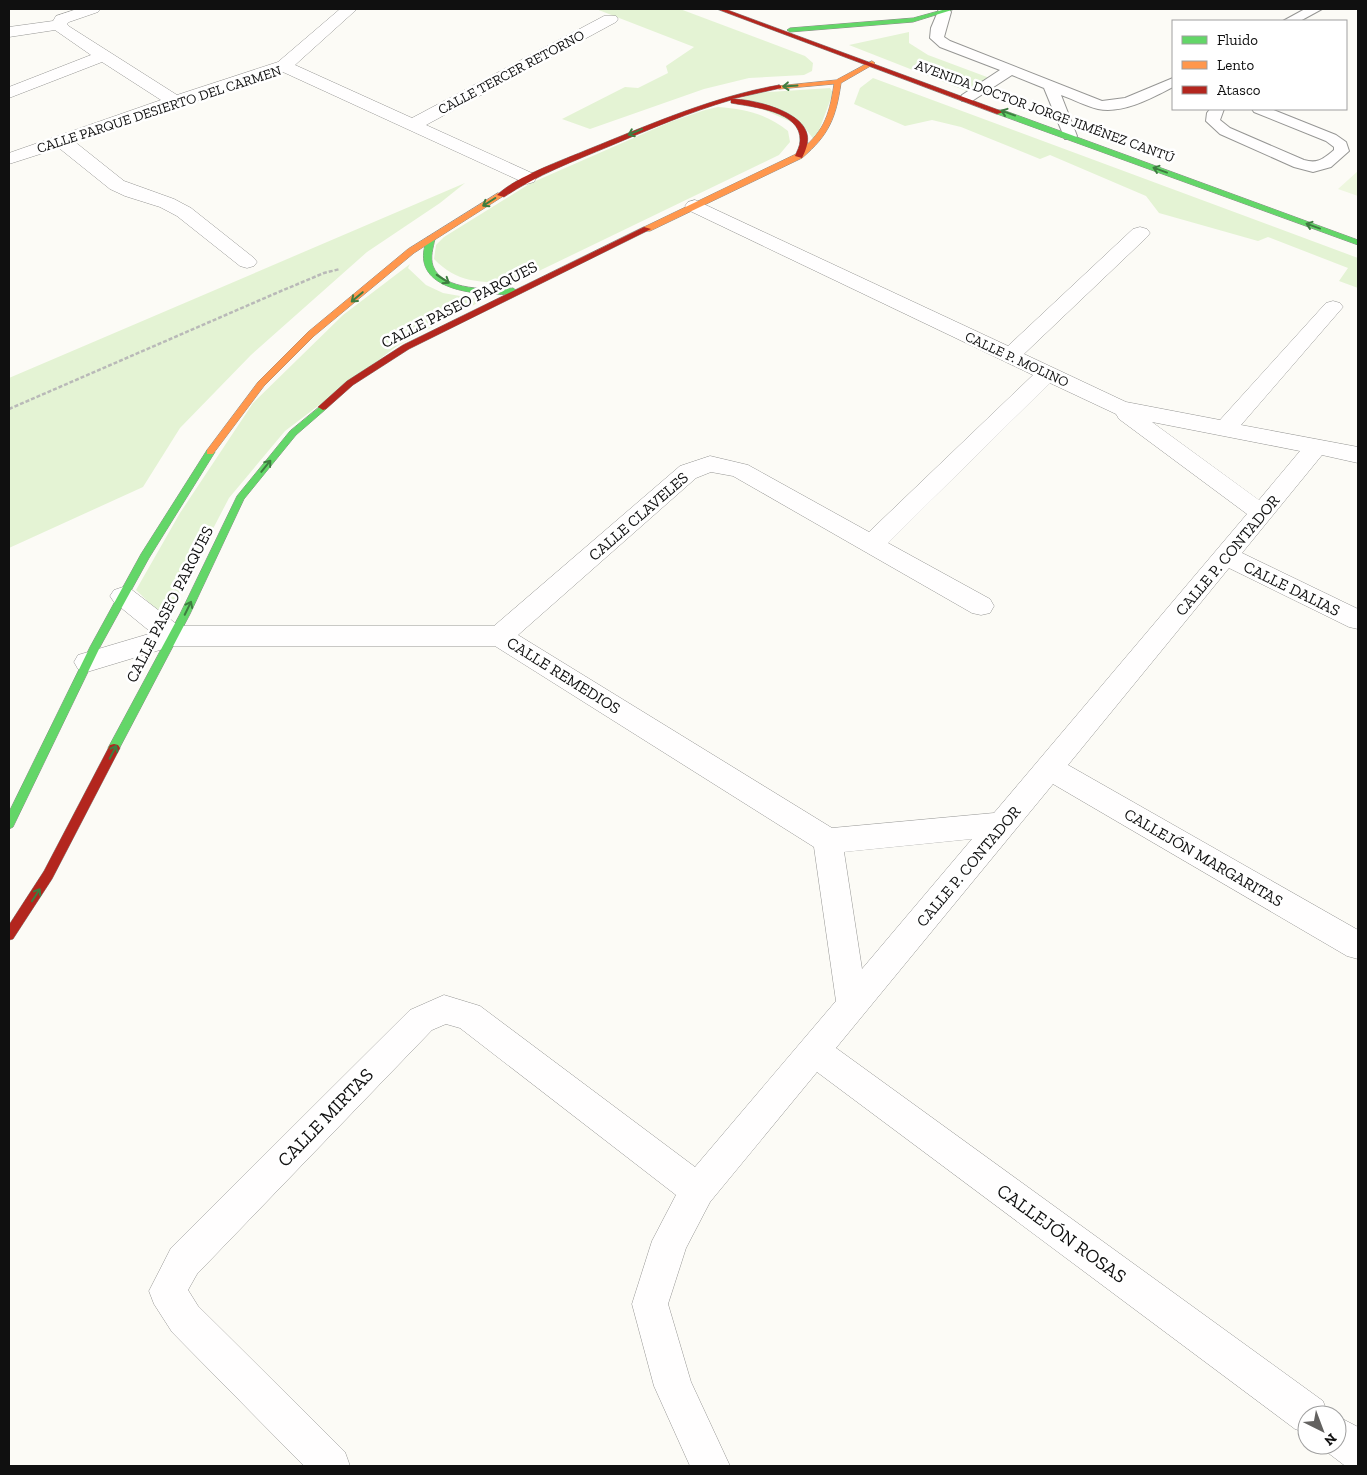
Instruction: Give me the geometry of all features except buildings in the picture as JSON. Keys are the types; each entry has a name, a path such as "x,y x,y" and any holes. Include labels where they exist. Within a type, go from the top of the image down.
{"street":[{"path":"9,32 59,24 62,19 92,9"},
{"path":"284,66 348,9"},
{"name":"AVENIDA DOCTOR JORGE JIMÉNEZ CANTÚ","path":"720,9 872,63 1358,243"},
{"path":"780,30 913,20 948,10"},
{"name":"CALLE TERCER RETORNO","path":"412,125 610,19"},
{"path":"59,24 64,30 175,101"},
{"path":"9,93 105,55"},
{"path":"9,824 87,662 145,557 218,439 261,384 311,334 411,252 527,178 666,119 722,99 747,92 778,87 838,82 872,63"},
{"name":"CALLE PARQUE DESIERTO DEL CARMEN","path":"9,159 175,101 284,66 527,178"},
{"name":"CALLE PASEO PARQUES","path":"9,935 48,875 173,636 240,498 293,433 350,383 406,347 799,156 819,142 831,123 838,82"},
{"path":"722,99 752,103 775,109 793,118 804,130 806,143 799,156"},
{"path":"61,140 117,185 132,192 167,203 184,212 247,262"},
{"name":"CALLE P. MOLINO","path":"695,206 1120,408 1358,455"},
{"path":"1010,356 1140,233"},
{"path":"432,239 426,252 428,264 437,276 452,286 473,291 497,293 520,290"},
{"path":"1224,430 1333,307"},
{"path":"872,544 1047,374"},
{"path":"1120,408 1261,513"},
{"name":"CALLE P. CONTADOR","path":"702,1462 673,1386 650,1304 670,1241 698,1190 1317,446"},
{"name":"CALLE CLAVELES","path":"500,636 688,472 710,464 740,470 981,606"},
{"name":"CALLE DALIAS","path":"1226,556 1358,620"},
{"path":"123,596 173,636"},
{"name":"CALLE REMEDIOS","path":"87,662 173,636 500,636 828,841"},
{"name":"CALLEJÓN MARGARITAS","path":"1049,768 1358,946"},
{"path":"852,1005 828,841 1003,824"},
{"name":"CALLE MIRTAS","path":"331,1466 186,1319 167,1291 184,1261 421,1020 444,1009 469,1016 698,1190"},
{"name":"CALLEJÓN ROSAS","path":"814,1051 1297,1405"},
{"path":"1347,1443 1358,1451"}],"lane":[{"path":"1292,20 1315,9"},
{"path":"948,10 938,28 937,38 952,48 1100,105 1115,106 1143,97 1172,82"},
{"path":"967,98 1010,70"},
{"path":"1050,85 1070,136"},
{"path":"1216,110 1213,121 1225,131 1299,164 1313,167 1326,164 1342,151 1341,145 1331,138 1261,110"}],"path":[{"path":"9,409 274,294 324,274 344,269"}],"green space":[{"path":"596,9 680,9 805,56 813,63 812,71 804,75 749,78 704,89 590,129 562,119 625,87 638,88 668,73 666,66 694,47"},
{"path":"909,32 909,43 928,55 995,80 974,94 849,45"},
{"path":"873,78 1358,258 1358,288 1339,281 1348,268 1268,237 1258,241 1159,213 1146,196 1050,155 1040,159 961,127 932,120 905,126 854,104 860,88"},
{"path":"830,88 833,93 815,141 805,128 739,99 756,93"},
{"path":"718,107 737,109 764,116 788,131 790,142 779,155 514,283 481,282 461,277 443,267 434,259 436,245 444,237 531,183 670,122"},
{"path":"1358,171 1358,196 1338,189"},
{"path":"465,183 440,203 367,252 251,355 180,428 143,487 9,548 9,378"},
{"path":"410,264 408,268 426,285 443,293 483,300 397,346 285,431 229,498 166,619 136,590 180,513 253,403 343,315"}],"traffic: fast":[{"path":"790,30 913,20 952,9"},
{"path":"1000,112 1358,243"},
{"path":"431,239 427,255 429,267 436,277 460,288 513,291"},
{"path":"114,748 185,614 240,498 293,433 323,407"},
{"path":"9,824 95,647 145,557 210,452"}],"traffic: slow":[{"path":"779,87 838,82 872,63"},
{"path":"647,229 799,156 817,140 828,124 834,106 838,82"},
{"path":"210,452 261,384 311,334 411,251 501,195"}],"traffic: jam":[{"path":"720,9 1000,112"},
{"path":"501,195 553,167 670,118 735,96 779,87"},
{"path":"734,101 773,109 796,122 802,131 804,142 799,156"},
{"path":"323,407 350,383 406,347 647,229"},
{"path":"9,935 48,875 114,748"}]}
